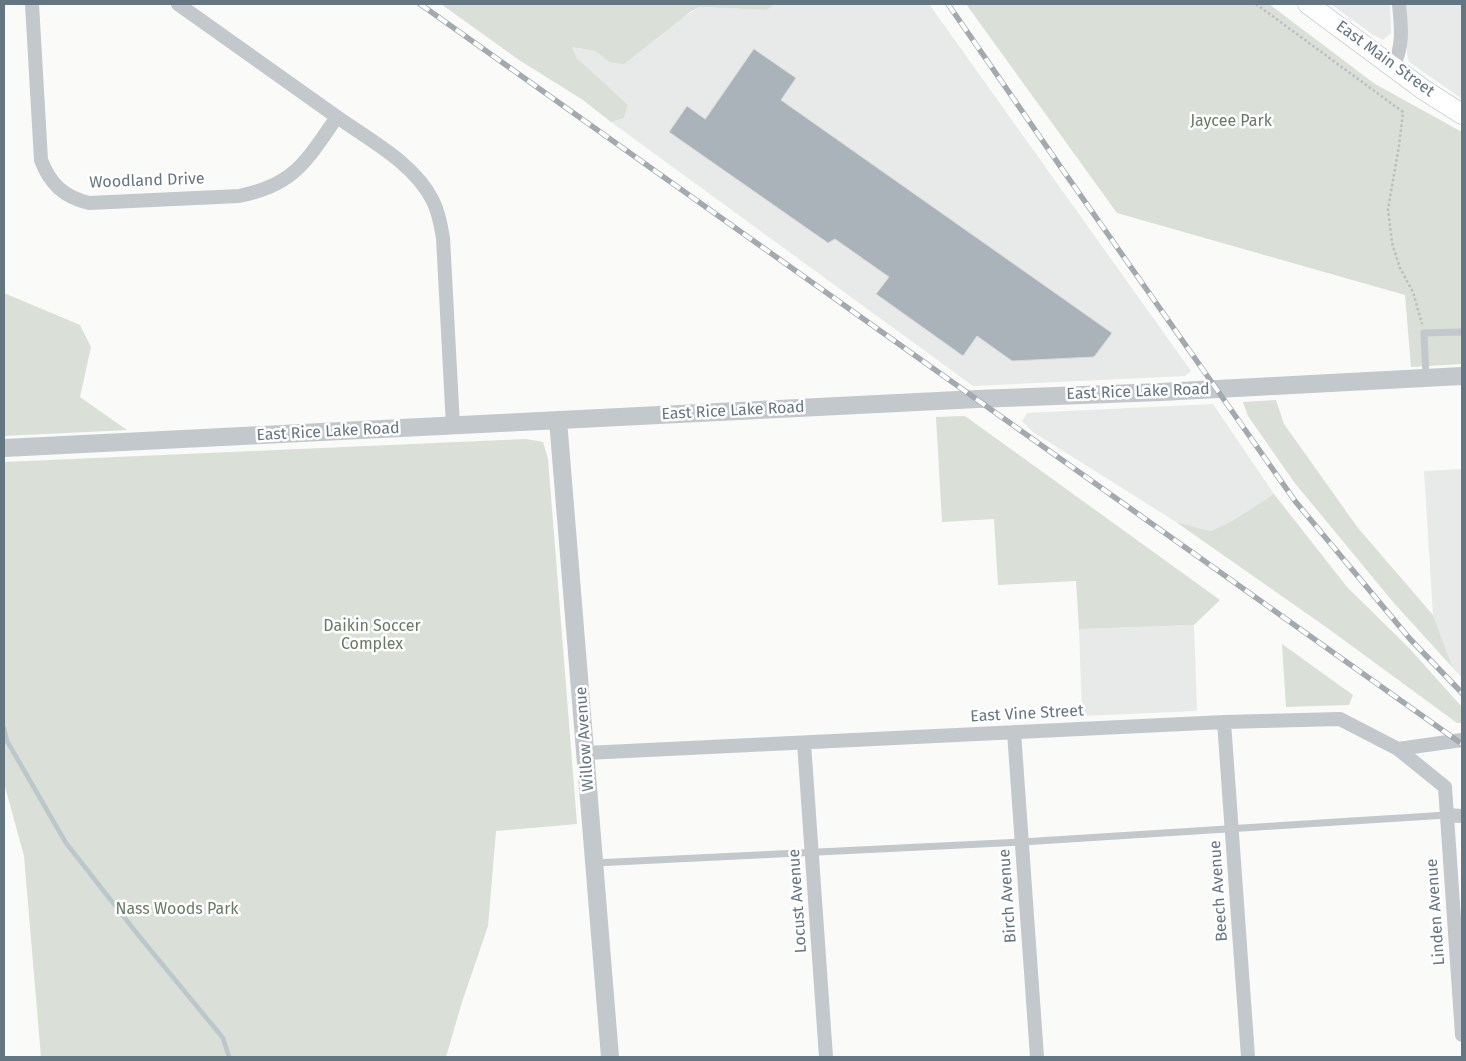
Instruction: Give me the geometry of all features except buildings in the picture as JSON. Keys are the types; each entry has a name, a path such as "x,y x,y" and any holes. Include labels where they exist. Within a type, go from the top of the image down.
{"main road":[{"name":"East Main Street","path":"1308,4 1424,90 1462,114"}],"street":[{"name":"Woodland Drive","path":"32,4 41,160 45,173 53,184 64,194 76,200 90,203 239,196 259,192 290,176 305,162 338,117"},
{"path":"178,4 338,117 414,174 426,187 440,218 443,238 453,426"},
{"path":"1393,66 1399,54 1402,37 1399,4"},
{"name":"East Rice Lake Road","path":"4,448 977,398 1161,392 1462,376"},
{"name":"Willow Avenue","path":"558,420 610,1057"},
{"name":"East Vine Street","path":"586,753 1224,722 1340,719 1398,750 1445,787"},
{"name":"Beech Avenue","path":"1224,722 1248,1057"},
{"name":"Birch Avenue","path":"1014,732 1037,1057"},
{"path":"1398,750 1462,740"},
{"name":"Locust Avenue","path":"804,743 826,1057"},
{"name":"Linden Avenue","path":"1445,787 1462,1035"},
{"path":"1447,816 1462,816"}],"lane":[{"path":"1426,378 1424,333 1462,332"},
{"path":"595,863 1022,842 1447,816"}],"path":[{"path":"1256,4 1403,112 1388,209 1392,243 1400,268 1413,292 1424,333"}],"shaded area":[{"path":"775,4 929,4 1191,371 1185,376 973,386 611,122 624,118 628,105 577,58 572,47 595,51 609,62 700,7 767,10"},
{"path":"1331,4 1390,4 1391,33 1383,40 1373,35"},
{"path":"1405,4 1462,4 1462,99 1409,62"},
{"path":"1213,404 1274,494 1232,521 1211,531 1176,522 1033,432 1022,421 1027,413"},
{"path":"1462,469 1462,678 1453,668 1433,615 1424,471"},
{"path":"1194,625 1197,711 1082,716 1079,629"}],"green space":[{"path":"441,4 775,4 767,10 700,7 690,12 624,64 609,62 595,51 572,47 577,58 628,105 624,118 611,122 583,100 519,60"},
{"name":"Jaycee Park","path":"966,4 1269,4 1375,84 1462,132 1462,364 1411,367 1405,295 1117,213"},
{"path":"4,293 80,325 91,347 80,397 127,430 4,436"},
{"path":"1276,400 1284,424 1358,528 1433,615 1453,668 1393,602 1294,482 1248,416 1243,402"},
{"path":"965,416 1220,600 1194,625 1079,629 1076,581 998,585 994,519 942,522 936,417"},
{"path":"526,439 543,442 548,459 577,824 496,831 488,926 462,1002 446,1057 41,1057 24,856 4,783 4,462"},
{"path":"1274,494 1347,587 1409,648 1462,707 1462,723 1457,723 1326,627 1176,522 1211,531 1232,521"},
{"path":"1282,644 1353,695 1349,705 1286,707"}],"waterway":[{"path":"4,728 7,741 66,843 223,1038 229,1057"}],"railway":[{"path":"420,4 1462,744"},
{"path":"948,4 1295,501 1410,639 1462,693"}],"park label":[{"name":"Daikin Soccer Complex","path":"372,636"},
{"name":"Nass Woods Park","path":"177,910"}]}
